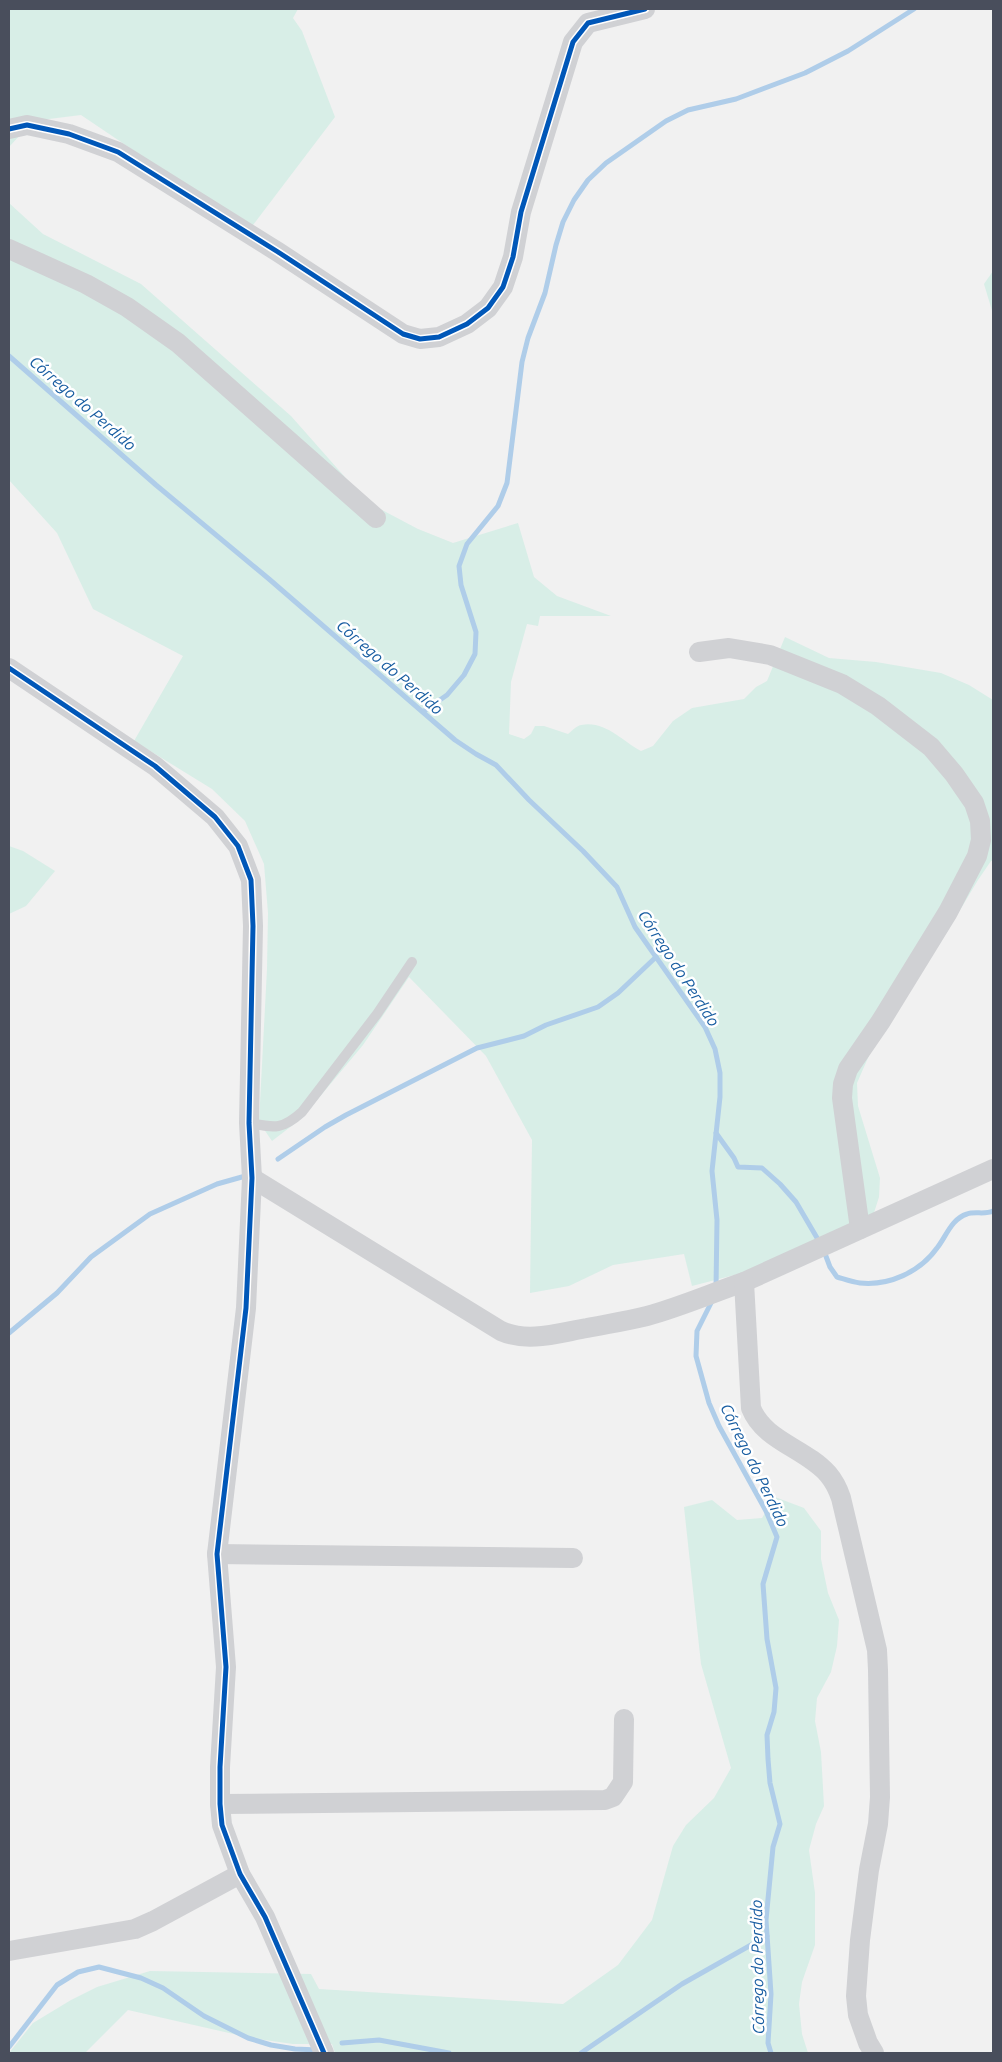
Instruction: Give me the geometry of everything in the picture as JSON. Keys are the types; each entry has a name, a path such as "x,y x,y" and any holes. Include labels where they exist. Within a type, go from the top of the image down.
{"street":[{"path":"9,129 28,125 69,134 118,152 278,252 403,334 420,339 439,337 467,324 488,308 503,288 513,258 521,212 573,42 588,23 645,9"},
{"path":"9,249 86,284 127,307 170,338 376,518"},
{"path":"699,652 730,648 770,655 842,684 878,706 930,747 954,774 974,803 980,821 981,840 977,856 948,912 892,1005 848,1069 843,1084 842,1098 860,1229"},
{"path":"9,668 155,766 216,817 238,846 251,880 249,1123 252,1178 246,1308 217,1554 226,1668 220,1767 220,1804 222,1825 240,1874 265,1917 324,2053"},
{"path":"252,1178 501,1331 513,1336 527,1338 647,1316 722,1290 744,1282 993,1169"},
{"path":"744,1282 751,1408 756,1420 766,1430 826,1472 836,1485 842,1498 876,1650 880,1797 878,1824 869,1870 860,1940 856,1996 858,2015 868,2043 874,2053"},
{"path":"217,1554 573,1558"},
{"path":"220,1804 605,1800 614,1797 623,1782 624,1719"},
{"path":"9,1951 135,1929 240,1874"}],"lane":[{"path":"249,1123 275,1128 290,1122 302,1112 377,1014 412,962"}],"green space":[{"path":"9,9 298,9 293,18 302,31 335,117 250,229 81,115 33,121 9,147"},
{"path":"9,203 43,234 141,284 291,416 367,502 418,529 453,543 518,523 534,577 557,596 611,616 540,616 538,626 527,624 511,682 509,734 524,739 531,734 535,726 544,726 568,734 576,727 590,724 606,728 641,751 653,746 673,721 692,708 744,699 756,687 767,681 785,637 829,658 876,662 941,673 969,685 993,700 993,861 991,861 978,880 871,1051 857,1083 858,1106 880,1178 879,1197 872,1219 746,1272 692,1286 684,1254 613,1265 569,1286 530,1293 532,1140 486,1056 409,977 363,1045 302,1118 272,1141 259,1122 267,969 268,913 264,864 245,821 212,789 134,741 183,656 93,609 57,533 9,480"},
{"path":"993,271 993,314 984,284"},
{"path":"9,846 23,851 55,871 26,906 9,914"},
{"path":"775,1497 804,1508 821,1531 821,1559 828,1593 839,1620 837,1646 831,1672 817,1698 815,1721 821,1752 824,1806 816,1824 809,1850 815,1893 815,1945 802,1982 799,2004 802,2034 808,2053 335,2053 332,2044 293,2044 251,2038 128,2010 85,2053 9,2053 33,2023 71,2000 97,1987 150,1971 311,1974 319,1989 563,2004 618,1965 652,1920 673,1846 686,1825 714,1798 731,1768 701,1664 684,1507 712,1500 737,1520 762,1518"}],"waterway":[{"path":"424,711 447,695 464,675 475,654 476,632 461,585 459,566 467,544 498,506 507,483 522,362 528,338 545,293 563,222 574,200 588,180 606,163 666,121 688,110 736,99 805,73 848,51 914,9"},
{"name":"Córrego do Perdido","path":"9,356 156,485 269,579 455,740 496,765 617,887 635,927 705,1027 715,1049 720,1073 720,1097 712,1171 717,1220 716,1288"},
{"path":"278,1159 346,1115 477,1048 524,1036 546,1025 598,1007 618,993 656,957"},
{"path":"716,1133 734,1158 738,1167 762,1168 780,1184 796,1202 820,1243"},
{"path":"9,1333 57,1293 91,1257 150,1214 217,1184 249,1175"},
{"path":"824,1251 830,1267 837,1277 860,1283 893,1280 913,1270 930,1257 953,1224 961,1216 970,1213 993,1211"},
{"name":"Córrego do Perdido","path":"713,1299 697,1331 696,1356 709,1403 719,1426 766,1511 777,1537 763,1584 767,1639 776,1688 774,1712 767,1735 768,1759 770,1783 780,1824 773,1847 766,1920 771,1994 768,2043 771,2053"},
{"path":"581,2053 682,1984 767,1936"},
{"path":"9,2047 57,1985 78,1972 99,1967 141,1978 163,1988 204,2016 248,2038 271,2045 318,2050"},
{"path":"342,2043 379,2040 449,2053"}],"cycle path":[{"path":"9,129 27,125 69,134 118,152 278,252 403,334 420,339 439,337 467,324 488,308 503,287 513,257 521,212 573,42 588,23 645,9"},
{"path":"9,668 155,766 215,817 238,846 251,880 253,926 249,1123 252,1178 246,1308 217,1554 226,1667 220,1767 220,1804 222,1825 240,1874 265,1917 324,2053"}]}
